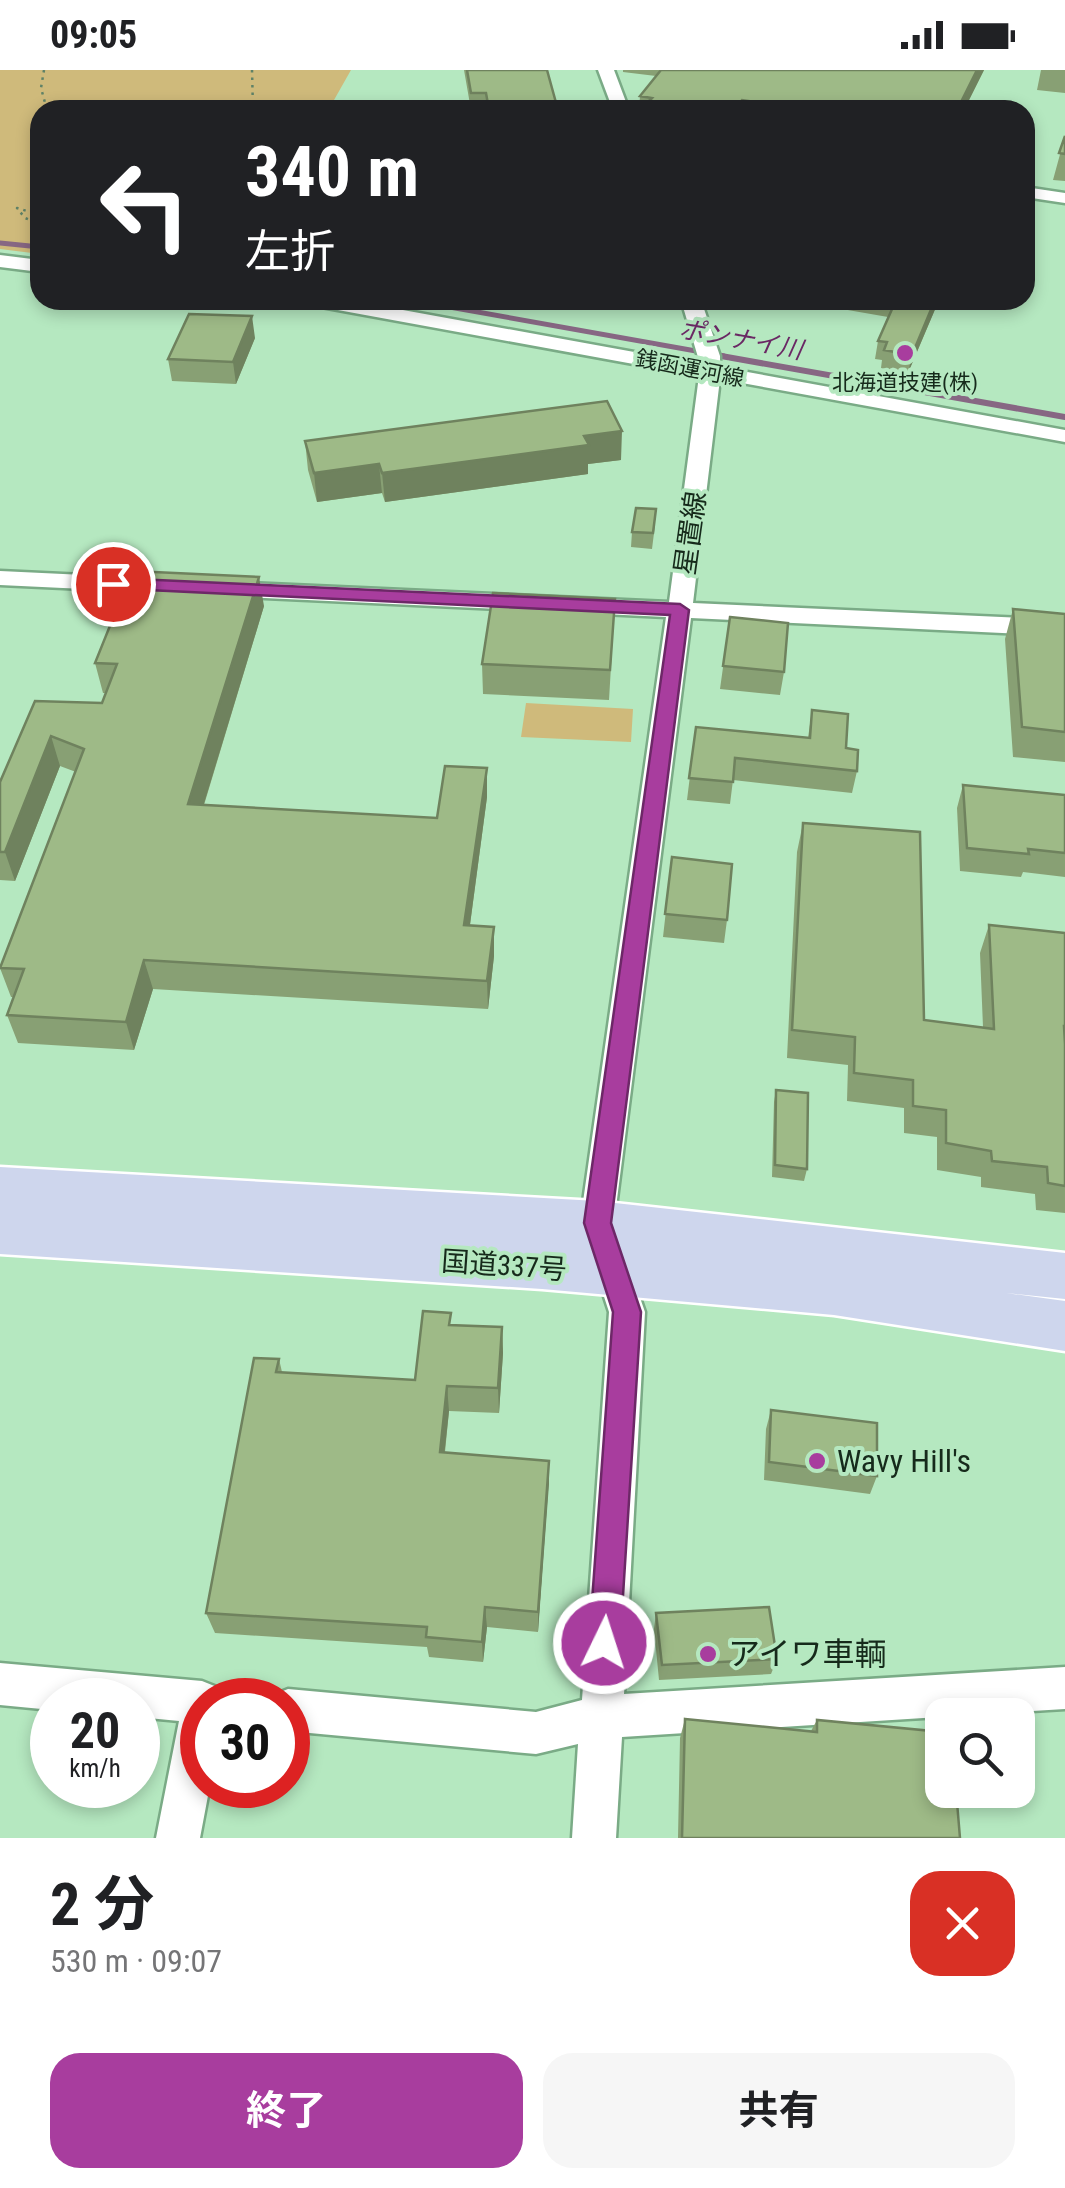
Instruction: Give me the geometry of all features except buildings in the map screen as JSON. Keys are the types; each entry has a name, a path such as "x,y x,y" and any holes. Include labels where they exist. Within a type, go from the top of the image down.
{"highway":[{"name":"国道337号","path":"0,1189 598,1223 1065,1276"},
{"name":"国道337号","path":"0,1231 834,1292 1065,1326"}],"street":[{"path":"606,70 617,100"},
{"path":"1035,194 1065,198"},
{"path":"0,261 30,265"},
{"name":"銭函運河線","path":"384,310 708,358 1065,436"},
{"name":"星置線","path":"594,1838 627,1312 598,1223 709,392 708,358 694,310"},
{"path":"0,578 1065,628"},
{"path":"0,1684 180,1700"},
{"path":"310,1712 536,1733 599,1717 1065,1688"},
{"path":"178,1838 184,1808"}],"path":[{"path":"44,70 44,100"},
{"path":"252,70 252,100"},
{"path":"30,211 17,208 30,220"}],"shaded area":[{"path":"0,70 351,70 334,100 30,100 30,253 0,249"},
{"path":"526,703 633,709 631,742 521,737"}],"waterway":[{"name":"ポンナイ川","path":"0,243 30,246"},
{"name":"ポンナイ川","path":"466,310 724,356"},
{"name":"ポンナイ川","path":"710,354 1065,417"}],"place":[{"name":"北海道技建(株)","path":"905,353"},
{"name":"Wavy Hill's","path":"817,1461"},
{"name":"アイワ車輌","path":"708,1654"}],"route":[{"path":"113,584 680,610 598,1223 627,1312 604,1643"}]}
